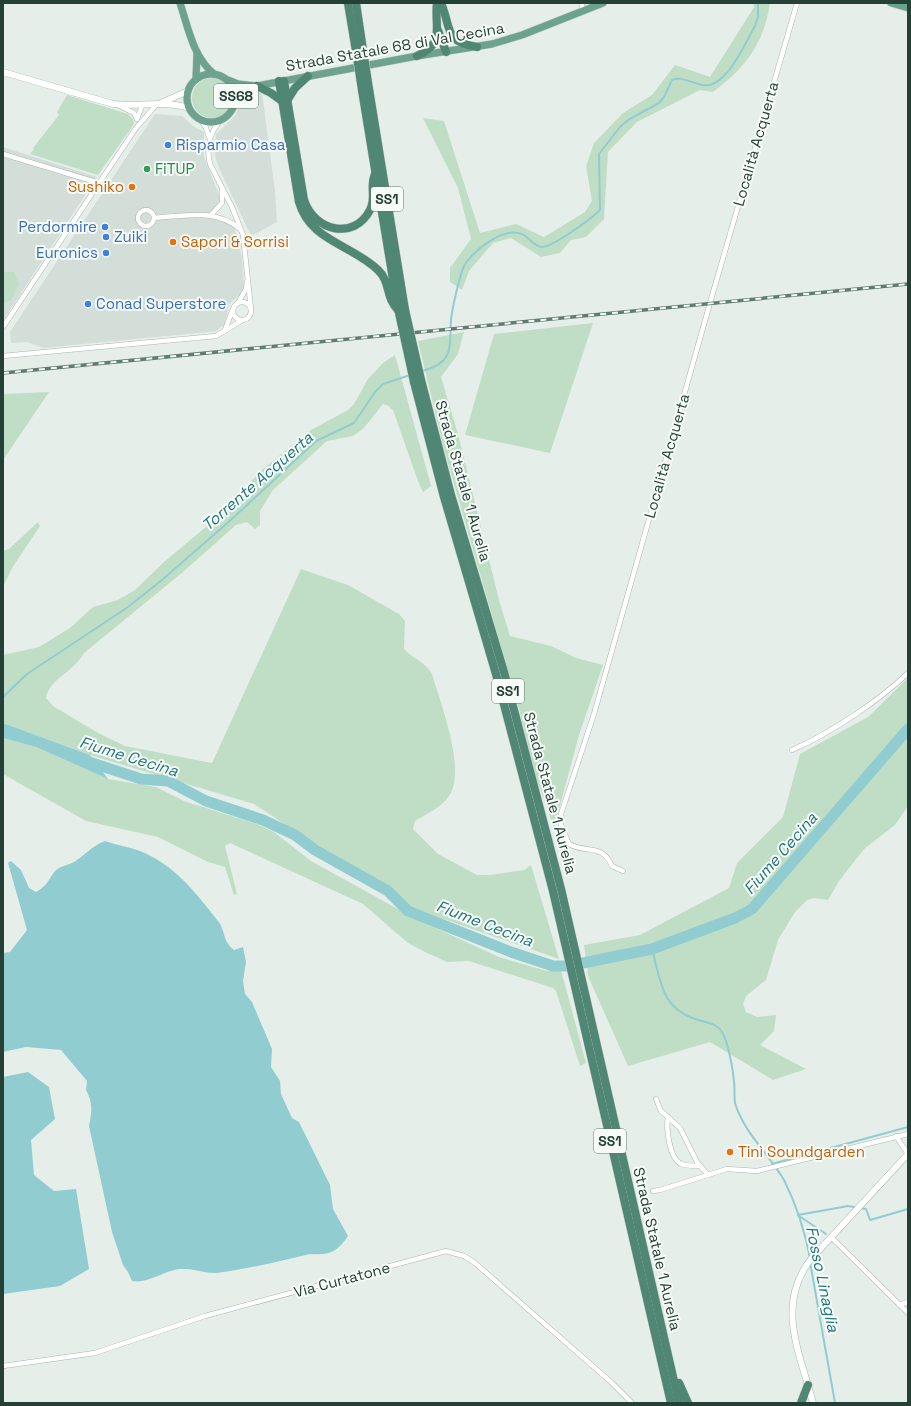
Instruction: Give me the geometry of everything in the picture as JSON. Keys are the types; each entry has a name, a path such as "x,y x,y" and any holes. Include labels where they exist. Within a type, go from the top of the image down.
{"highway":[{"name":"Strada Statale 1 Aurelia","path":"348,3 360,50"},
{"name":"Strada Statale 1 Aurelia","path":"356,3 360,50 375,174 401,311 417,381 496,674 557,890 679,1403"},
{"path":"437,3 438,29 446,52"},
{"path":"441,3 448,30 449,40 446,52"},
{"path":"417,56 432,48 438,29"},
{"path":"448,30 461,44 477,47"},
{"path":"285,100 308,76"},
{"path":"282,81 299,202 304,216 316,230 368,262 379,271 387,284 391,302 401,311"},
{"path":"257,86 285,100"},
{"name":"Strada Statale 1 Aurelia","path":"365,89 401,311"},
{"name":"SS1","path":"285,100 304,200 309,212 317,221 328,227 343,229 355,225 364,219 373,203 371,183 375,174"},
{"name":"Strada Statale 1 Aurelia","path":"585,1008 671,1403"},
{"path":"669,1364 676,1368 682,1392 688,1403"},
{"path":"801,1403 808,1385"}],"main road":[{"path":"180,3 197,53 207,68 214,74"},
{"name":"Strada Statale 68 di Val Cecina","path":"220,121 232,112 236,102 243,93 257,86 417,56 477,47 522,35 603,3"},
{"path":"891,3 908,8"},
{"path":"196,80 197,53"},
{"name":"SS68","path":"3,72 116,104 142,106 158,104 181,105 189,108 200,120 210,122 220,121"},
{"name":"Strada Statale 68 di Val Cecina","path":"214,74 238,84 257,86"},
{"name":"SS68","path":"158,104 188,91 196,80 204,75 214,74"},
{"name":"SS68","path":"228,80 235,92 236,102"},
{"path":"188,91 187,100 189,108"},
{"path":"813,1403 792,1317 794,1287 804,1267 908,1154"}],"street":[{"path":"582,3 582,12"},
{"name":"Località Acquerta","path":"623,871 612,866 608,856 601,851 578,849 569,844 561,825 561,814 594,714 708,310 797,3"},
{"path":"116,104 134,113 137,119"},
{"path":"3,327 136,128 158,104"},
{"path":"142,106 145,117"},
{"path":"136,128 137,119 142,106"},
{"path":"3,356 216,336 248,318 251,310 241,230 210,164 208,154 209,137 206,128 200,120"},
{"path":"209,137 220,121"},
{"path":"3,154 99,183"},
{"path":"212,215 222,203 222,188"},
{"path":"154,218 212,215 227,220 241,230"},
{"path":"224,332 234,306 238,303 246,289 248,277"},
{"path":"238,303 245,302 251,310"},
{"path":"232,311 235,318 242,321"},
{"path":"792,750 809,743 881,697 908,673"},
{"path":"656,1099 658,1107 680,1128 700,1166 708,1175"},
{"path":"668,1117 667,1136 676,1158 681,1164 700,1166"},
{"path":"653,1190 660,1190 733,1169 744,1171 765,1169 908,1134"},
{"path":"896,1136 908,1154"},
{"path":"831,1237 908,1313"},
{"name":"Via Curtatone","path":"3,1366 95,1353 205,1316 446,1251 464,1256 475,1263 611,1382 632,1403"},
{"path":"899,1305 908,1302"}],"shaded area":[{"path":"254,92 262,93 275,191 277,222 251,236 219,168 215,155 216,134 235,116 242,99"},
{"path":"155,114 182,116 193,126 204,132 204,157 220,197 220,202 212,211 212,219 218,219 235,229 242,258 244,289 242,293 229,304 225,324 216,331 44,348 26,342 11,343 10,332"},
{"path":"3,147 97,177 3,321"}],"green space":[{"path":"753,3 770,3 767,18 758,43 744,64 735,74 713,92 700,90 637,122 608,152 604,219 586,237 571,240 560,253 541,257 511,238 493,243 469,271 462,290 450,282 450,268 471,239 458,188 423,118 444,121 480,233 516,224 544,237 585,212 592,201 586,166 594,143 623,113 652,95 675,65 710,77 754,7"},
{"path":"212,78 223,81 229,87 232,98 229,109 223,115 212,118 201,115 195,109 192,98 195,87 201,81"},
{"path":"67,95 128,114 133,119 134,124 98,175 30,154 59,115 57,112"},
{"path":"3,272 14,272 19,284 11,300 4,303"},
{"path":"593,323 550,453 465,435 494,334"},
{"path":"464,332 458,354 441,377 458,434 499,600 510,636 551,646 576,658 603,665 579,735 554,828 536,777 519,709 444,449 418,341"},
{"path":"395,355 431,486 423,492 393,410 387,405 383,404 364,428 353,436 327,441 273,490 260,511 260,525 255,529 247,522 236,525 183,572 84,653 75,665 52,686 46,698 53,706 98,733 125,746 212,763 301,569 348,585 399,614 405,621 404,649 423,663 432,674 446,718 454,753 454,784 446,800 438,807 415,821 413,829 438,854 477,875 490,875 524,870 531,865 559,959 412,908 254,804 90,755 3,723 3,655 39,647 70,628 93,607 118,600 135,590 164,562 214,520 263,469 311,430 348,410 354,404 368,379 383,363"},
{"path":"49,392 3,460 3,394"},
{"path":"38,522 40,526 12,568 3,587 3,551 9,549"},
{"path":"908,678 908,806 895,825 864,849 839,881 828,900 814,898 807,900 795,912 778,940 766,980 746,996 743,1004 746,1012 757,1017 776,1015 774,1031 760,1045 806,1069 773,1080 710,1042 628,1066 588,976 584,945 640,935 729,888 737,863 783,817 800,754 868,717"},
{"path":"3,738 36,747 108,779 156,787 184,801 257,824 274,832 311,861 416,919 499,957 547,971 561,970 586,1063 580,1066 556,991 553,988 469,961 447,962 408,943 363,904 230,843 225,846 237,894 234,895 225,867 208,862 158,837 86,821 3,774"}],"water":[{"path":"3,723 90,755 108,779 36,747 3,738"},
{"path":"105,841 140,851 164,864 193,890 210,911 222,928 230,947 234,950 243,947 246,962 243,981 245,994 252,1002 272,1049 271,1067 280,1081 281,1094 292,1118 299,1122 330,1185 333,1209 348,1236 340,1246 332,1252 310,1254 217,1273 181,1269 144,1281 132,1281 123,1265 112,1232 89,1126 91,1107 90,1099 86,1090 87,1081 61,1050 26,1047 3,1052 3,953 10,952 27,930 8,863 11,861 21,870 29,888 36,892 45,886 56,870 74,862 96,845"},
{"path":"28,1072 49,1087 55,1119 31,1140 34,1175 54,1191 76,1189 89,1269 60,1286 3,1294 3,1077"}],"waterway":[{"name":"Torrente Acquerta","path":"422,371 440,363 448,353 450,346 451,320 456,291 465,264 470,258 492,240 508,233 524,235 537,245 542,247 547,246 572,232 596,214 600,210 599,154 620,127 628,120 659,103 664,97 672,80 687,80 702,85 711,85 727,73 734,64 755,26 758,17 758,3"},
{"name":"Torrente Acquerta","path":"3,697 27,674 128,607 162,580 233,518 316,441 354,423 375,392 383,384 410,375"},
{"name":"Fiume Cecina","path":"83,760 141,779 168,781 206,801 263,820 295,835 315,850 388,891 408,911 511,952 553,966 568,966 652,949 735,918 752,909 908,729"},
{"name":"Fosso Linaglia","path":"652,949 664,993 676,1009 698,1020 715,1025 722,1032 733,1070 735,1103 739,1114 744,1124 784,1180 800,1218 810,1258"},
{"path":"772,1164 908,1127"},
{"path":"798,1215 848,1206 866,1209 870,1220 908,1209"},
{"path":"799,1216 826,1234"},
{"name":"Fosso Linaglia","path":"810,1262 835,1403"}],"railway":[{"path":"3,373 908,284"}],"place":[{"name":"Risparmio Casa","path":"168,145"},
{"name":"FiTUP","path":"147,169"},
{"name":"Sushiko","path":"132,187"},
{"name":"Perdormire","path":"105,227"},
{"name":"Zuiki","path":"106,237"},
{"name":"Sapori & Sorrisi","path":"173,242"},
{"name":"Euronics","path":"106,253"},
{"name":"Conad Superstore","path":"88,304"},
{"name":"Tinì Soundgarden","path":"730,1152"}]}
